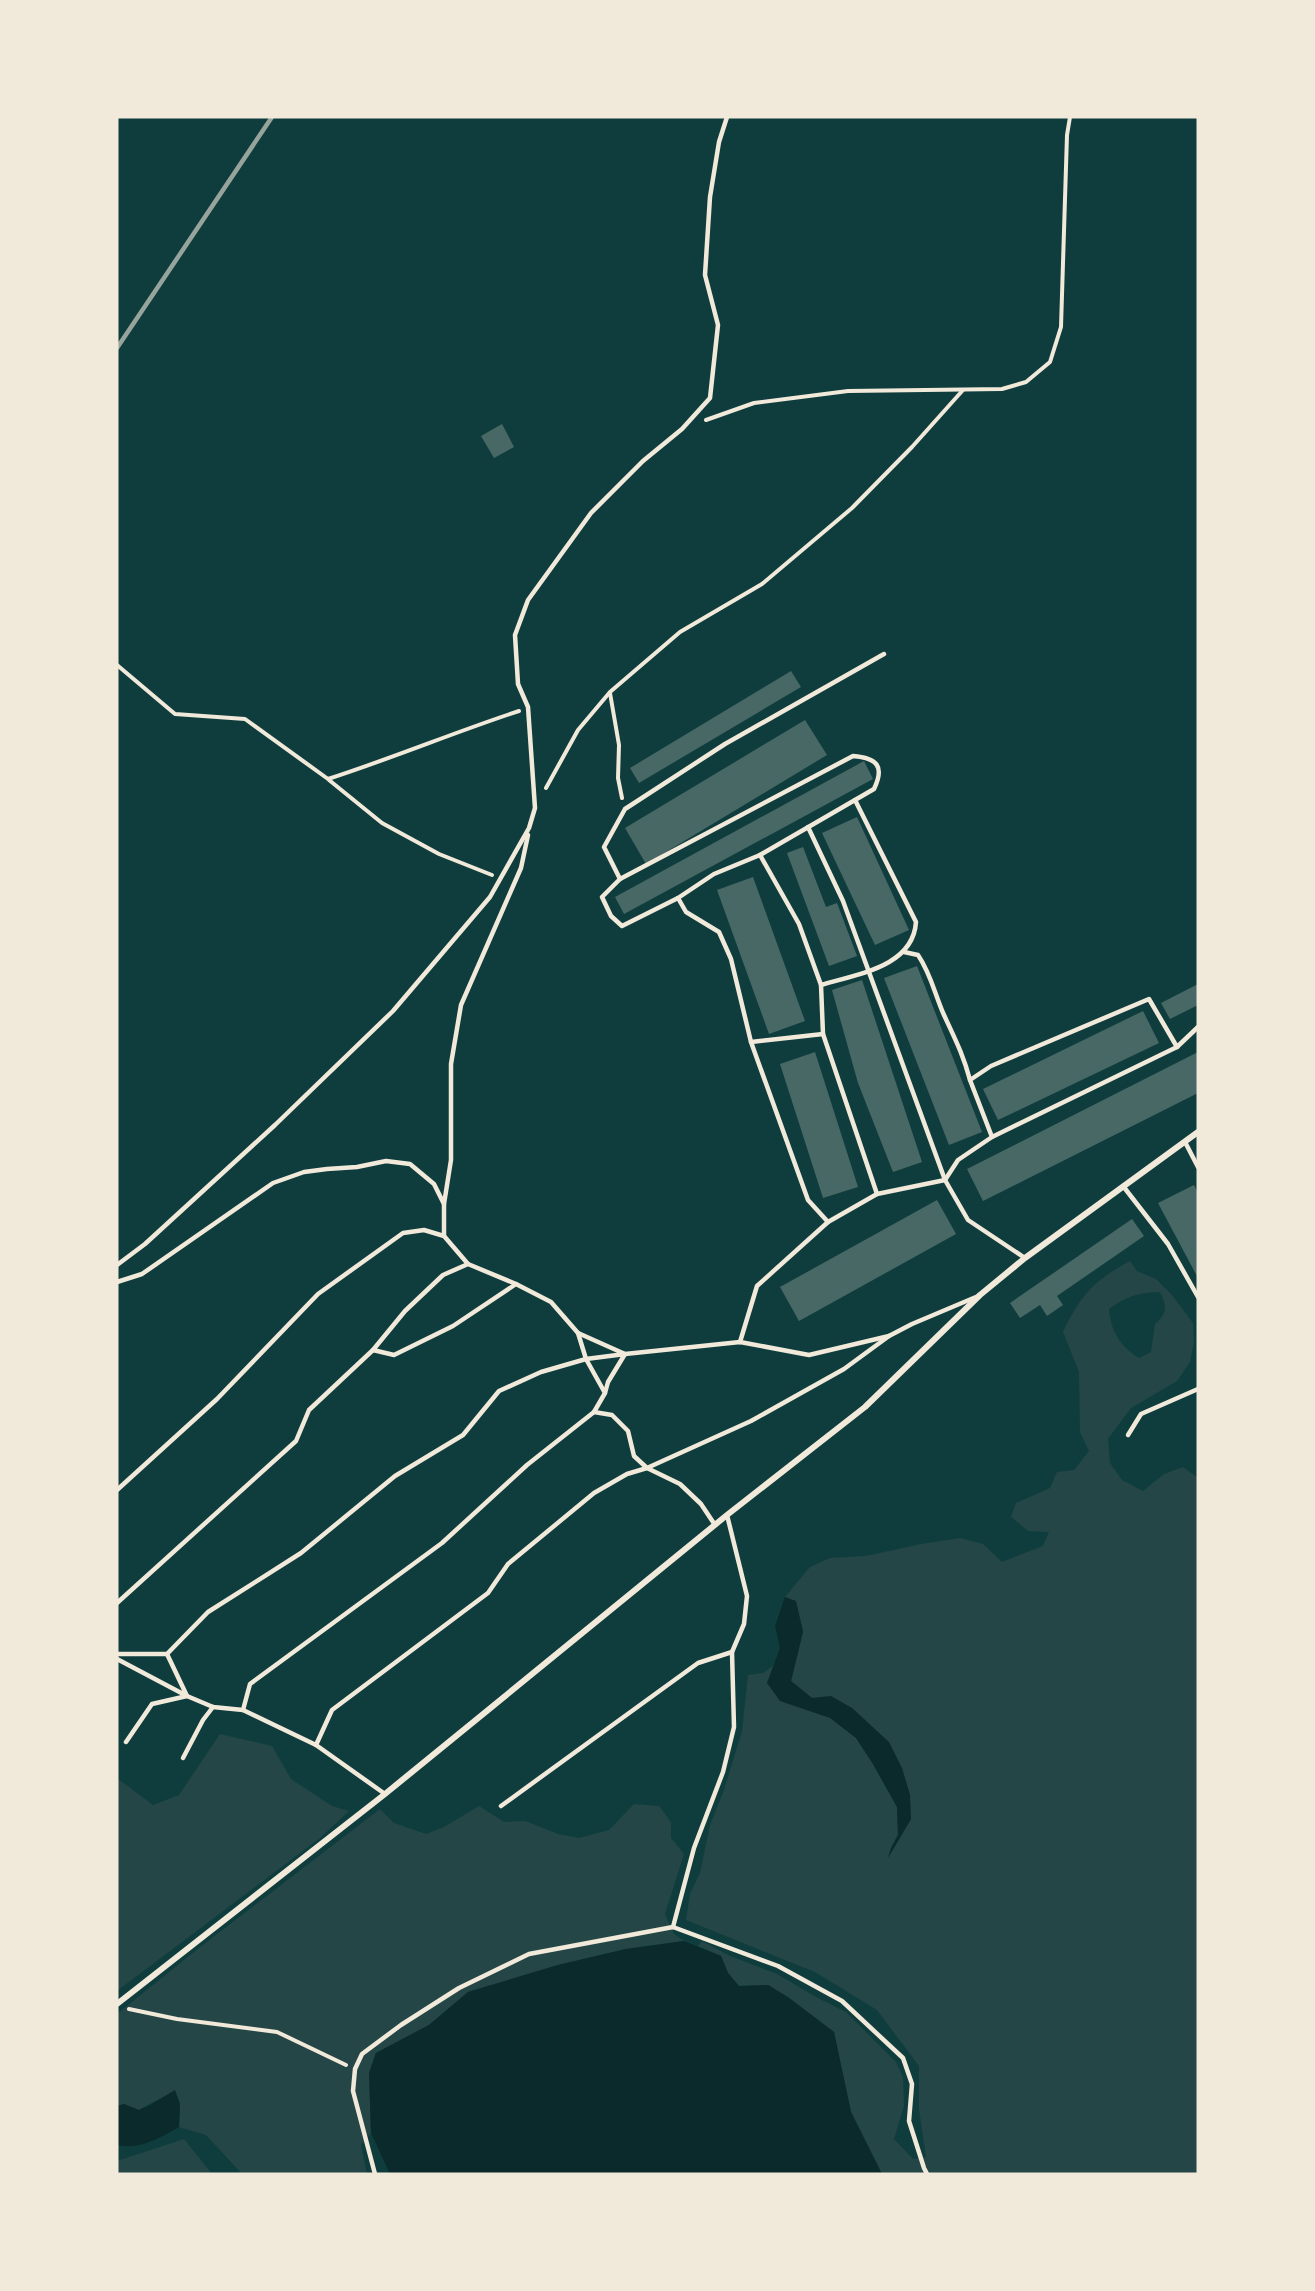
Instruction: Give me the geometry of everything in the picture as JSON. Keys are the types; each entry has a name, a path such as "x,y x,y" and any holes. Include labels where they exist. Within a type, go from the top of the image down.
{"street":[{"path":"117,2004 385,1794 727,1515 865,1407 980,1295 1025,1258 1198,1132"}],"lane":[{"path":"444,1236 444,1204 451,1160 451,1064 461,1005 521,868 535,808 528,707 518,684 515,634 528,600 591,513 643,461 682,429 710,398 718,325 705,275 710,197 719,142 727,117"},
{"path":"620,879 604,847 625,809 725,744 884,654"},
{"path":"853,756 868,757 878,766 880,776 874,789 808,827 760,855 714,874 678,898 622,926 611,916 603,897 620,879 853,756"},
{"path":"821,985 880,967 904,952 915,935 916,922 855,800"},
{"path":"808,827 843,901 945,1180 968,1220 1025,1258"},
{"path":"117,1265 145,1244 249,1149 393,1011 490,897 529,828"},
{"path":"760,855 799,924 821,985 823,1034 877,1194"},
{"path":"678,898 686,912 719,932 731,959 751,1042 808,1200 828,1222"},
{"path":"904,952 918,955 926,966 944,1014 962,1052 992,1137"},
{"path":"970,1080 991,1066 1149,999 1177,1047"},
{"path":"740,1342 757,1286 828,1222 877,1194 945,1180 958,1160 992,1137 1177,1047 1198,1027"},
{"path":"751,1042 823,1034"},
{"path":"1185,1142 1198,1167"},
{"path":"117,1282 142,1274 273,1183 304,1172 357,1167 386,1161 410,1164 434,1184 444,1204"},
{"path":"1123,1186 1168,1244 1198,1297"},
{"path":"117,1490 217,1399 318,1294 403,1233 424,1230 444,1236 468,1264 551,1302 578,1334 586,1359 605,1392"},
{"path":"117,1603 296,1441 309,1410 373,1350 405,1311 443,1275 468,1264"},
{"path":"373,1350 394,1355 453,1326 516,1284"},
{"path":"315,1745 332,1710 488,1593 508,1564 594,1493 627,1474 647,1468 751,1422 844,1369 889,1336 980,1295"},
{"path":"578,1334 625,1354"},
{"path":"117,1654 167,1654 208,1612 301,1553 395,1476 463,1435 499,1391 541,1372 586,1359 740,1342 809,1355 889,1336"},
{"path":"243,1710 250,1684 442,1543 526,1465 594,1412 625,1354"},
{"path":"1128,1435 1141,1414 1198,1389"},
{"path":"594,1412 612,1415 628,1431 634,1456 647,1468 680,1484 701,1504 715,1525"},
{"path":"673,1927 694,1848 723,1772 734,1727 732,1652 744,1624 747,1596 727,1515"},
{"path":"501,1806 698,1664 732,1652"},
{"path":"167,1654 187,1696"},
{"path":"117,1659 187,1696 213,1707 243,1710 315,1745 385,1794"},
{"path":"126,1742 152,1704 187,1696"},
{"path":"183,1758 203,1720 213,1707"},
{"path":"375,2174 353,2091 355,2069 362,2054 401,2025 459,1988 530,1954 673,1927 778,1966 842,2001 897,2052 903,2058 912,2085 909,2121 927,2174"}],"path":[{"path":"682,429 754,403 848,391 1002,389 1026,382 1050,362 1061,327 1067,135 1070,117"},
{"path":"535,808 578,730 610,692 680,632 762,584 852,508 912,447 964,389"},
{"path":"117,665 175,714 245,719 328,779 382,824 439,854 501,879"},
{"path":"610,692 619,745 618,778 625,809"},
{"path":"328,779 397,756 456,731 528,707"},
{"path":"127,2009 177,2019 277,2032 355,2069"}],"shaded area":[{"path":"1130,1261 1137,1271 1156,1279 1172,1295 1193,1323 1194,1342 1190,1362 1177,1381 1131,1408 1108,1439 1110,1463 1122,1480 1143,1491 1164,1474 1183,1467 1198,1478 1198,2174 882,2174 851,2112 834,2032 769,1985 739,1986 728,1973 721,1956 698,1946 702,1941 730,1956 777,1974 846,2012 896,2062 903,2077 904,2106 894,2139 913,2159 926,2157 919,2109 919,2066 877,2010 815,1972 686,1920 690,1894 700,1873 710,1825 724,1790 742,1731 748,1675 763,1673 774,1665 767,1683 830,1717 856,1738 873,1764 897,1807 898,1835 889,1856 911,1819 870,1725 852,1708 812,1698 791,1681 803,1631 796,1602 785,1597 810,1567 830,1558 866,1556 960,1538 983,1544 1002,1562 1043,1546 1049,1532 1028,1531 1011,1517 1016,1503 1050,1488 1057,1472 1074,1470 1089,1451 1080,1432 1079,1372 1063,1332 1089,1290","holes":["1160,1292 1165,1309 1155,1324 1151,1352 1139,1358 1118,1338 1112,1325 1109,1309 1139,1294"]},
{"path":"785,1597 796,1601 803,1632 791,1681 812,1698 831,1696 852,1708 889,1742 902,1768 910,1795 911,1819 888,1858 898,1835 897,1807 856,1738 830,1718 780,1701 767,1683 780,1648 775,1626"},
{"path":"220,1734 272,1746 291,1779 332,1806 349,1811 320,1838 117,1991 117,1778 153,1805 179,1795"},
{"path":"634,1804 659,1806 671,1822 671,1838 684,1854 665,1914 674,1934 684,1941 626,1949 558,1965 468,1992 429,2025 376,2053 369,2073 371,2133 361,2145 367,2174 242,2174 206,2135 179,2127 180,2104 175,2091 138,2110 124,2104 117,2106 117,2014 380,1809 394,1823 426,1834 444,1827 479,1806 504,1822 525,1821 558,1834 579,1838 609,1830"},
{"path":"684,1941 721,1956 728,1973 739,1986 768,1985 788,1997 834,2032 851,2112 882,2174 390,2174 371,2133 369,2073 376,2053 429,2025 468,1992 558,1965 626,1949"},
{"path":"175,2090 180,2104 179,2127 142,2144 117,2145 117,2106 124,2104 139,2110"},
{"path":"184,2139 212,2174 117,2174 117,2161"}],"building":[{"path":"502,424 514,447 494,458 481,436"},
{"path":"791,671 801,687 639,783 630,768"},
{"path":"805,720 827,755 646,864 625,828"},
{"path":"864,761 873,779 624,914 615,897"},
{"path":"857,817 909,930 875,945 822,833"},
{"path":"803,847 826,907 837,903 857,956 829,966 787,853"},
{"path":"753,877 805,1021 769,1034 717,890"},
{"path":"917,966 982,1132 949,1145 884,978"},
{"path":"862,980 922,1162 893,1172 858,1083 832,990"},
{"path":"1198,984 1198,1005 1170,1019 1161,1003"},
{"path":"1143,1011 1159,1043 998,1120 983,1089"},
{"path":"815,1052 858,1187 823,1198 780,1064"},
{"path":"1198,1052 1198,1093 983,1201 967,1169"},
{"path":"1194,1185 1198,1193 1198,1278 1158,1203"},
{"path":"937,1200 956,1234 799,1321 780,1287"},
{"path":"1132,1219 1144,1236 1057,1296 1063,1305 1047,1316 1040,1305 1020,1318 1010,1303"}],"railway":[{"path":"117,348 272,117"}]}
